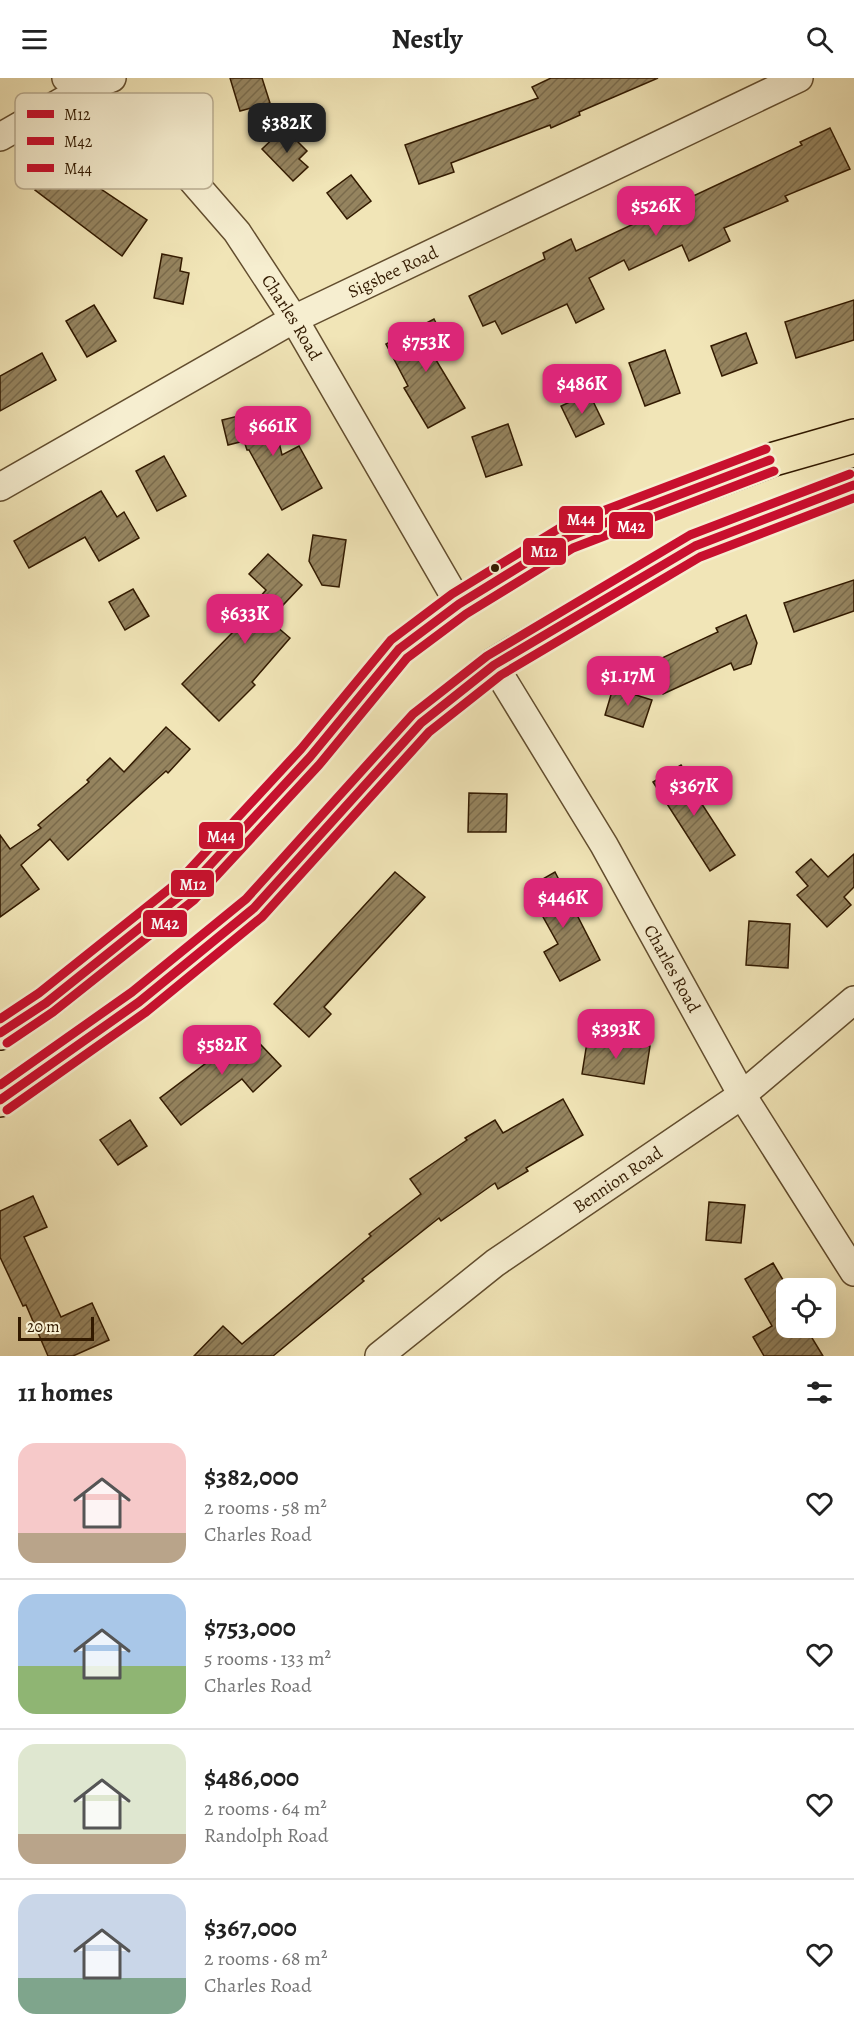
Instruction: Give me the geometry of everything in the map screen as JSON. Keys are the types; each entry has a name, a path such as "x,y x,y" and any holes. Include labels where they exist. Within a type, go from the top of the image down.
{"main road":[{"path":"0,1033 46,1003 186,891 310,757 399,649 459,604 568,537 774,459 854,436"},
{"path":"0,1100 139,1002 255,908 421,723 494,665 695,546 854,485"}],"street":[{"path":"61,93 74,84 112,78"},
{"name":"Sigsbee Road","path":"0,487 294,319 800,78"},
{"name":"Charles Road","path":"74,84 87,93"},
{"path":"0,137 15,126"},
{"name":"Charles Road","path":"200,189 237,232 294,319 459,604"},
{"name":"Charles Road","path":"494,665 604,845 742,1095 854,1272"},
{"name":"Bennion Road","path":"379,1356 495,1263 742,1095 854,1000"}],"building":[{"path":"230,78 262,78 270,103 240,111"},
{"path":"551,78 658,78 579,112 580,115 551,128 550,125 451,163 454,172 419,184 405,145 538,98 532,87"},
{"path":"284,128 307,151 299,159 308,167 293,181 262,149"},
{"path":"830,128 850,169 785,196 788,201 724,228 730,241 689,261 682,245 629,270 624,260 589,278 604,309 576,323 567,304 502,334 495,321 483,326 469,296 545,259 543,253 571,239 576,251 802,145 800,142"},
{"path":"351,175 371,201 347,219 327,193"},
{"path":"101,189 147,220 122,256 35,190"},
{"path":"162,254 182,258 180,271 189,273 183,304 154,298"},
{"path":"854,300 854,340 796,358 785,322"},
{"path":"94,305 116,341 87,357 66,321"},
{"path":"434,319 451,352 436,360 465,408 428,428 404,388 408,386 386,344"},
{"path":"746,333 757,363 722,376 711,346"},
{"path":"665,350 680,393 645,406 629,363"},
{"path":"42,353 56,380 0,411 0,376"},
{"path":"589,393 604,424 576,437 561,406"},
{"path":"271,408 282,455 299,446 322,488 282,510 244,441 228,445 222,420"},
{"path":"508,424 522,465 486,477 472,437"},
{"path":"164,456 186,496 157,511 136,471"},
{"path":"101,491 117,517 124,512 139,538 99,561 85,537 29,568 14,541"},
{"path":"313,535 346,540 339,587 322,585 309,561"},
{"path":"268,554 302,585 269,620 290,638 252,682 255,685 219,721 182,684 234,631 232,629 266,590 249,574"},
{"path":"854,580 854,611 794,632 784,603"},
{"path":"133,589 149,616 125,630 109,602"},
{"path":"746,615 757,643 751,664 734,670 731,663 663,694 649,664 718,632 716,628"},
{"path":"613,688 652,700 643,727 605,715"},
{"path":"166,727 190,749 168,773 166,771 68,860 50,839 21,865 39,889 0,917 0,835 10,849 41,828 38,825 89,782 87,780 110,758 124,772"},
{"path":"681,765 699,793 696,795 735,855 710,871 653,782"},
{"path":"469,793 507,794 506,832 468,832"},
{"path":"854,854 854,887 844,897 851,905 827,927 797,895 808,886 796,872 811,859 828,877"},
{"path":"395,872 425,897 324,1007 331,1014 309,1037 274,1004"},
{"path":"555,872 600,960 560,981 544,952 558,944 527,888"},
{"path":"749,921 790,924 788,968 746,965"},
{"path":"243,1026 281,1066 253,1092 242,1079 181,1125 160,1098 218,1054 216,1051"},
{"path":"588,1036 650,1046 644,1084 582,1074"},
{"path":"563,1099 583,1135 526,1168 528,1171 498,1189 495,1183 441,1221 439,1218 362,1279 364,1281 273,1356 194,1356 223,1326 242,1344 371,1236 369,1234 421,1194 410,1179 467,1140 465,1138 495,1120 503,1133"},
{"path":"130,1120 147,1146 118,1165 100,1140"},
{"path":"33,1196 47,1227 24,1237 61,1317 92,1303 109,1340 73,1356 48,1356 26,1305 23,1306 0,1257 0,1211"},
{"path":"709,1202 745,1205 741,1243 706,1240"},
{"path":"773,1263 782,1278 776,1278 776,1338 812,1338 823,1356 764,1356 753,1337 772,1326 745,1279"}],"transit line":[{"name":"M44","path":"0,1019 39,993 178,882 301,749 391,640 452,594 563,526 766,449"},
{"name":"M12","path":"0,1033 46,1003 186,891 310,757 399,649 459,604 568,537 770,460"},
{"name":"M42","path":"7,1043 53,1012 194,900 319,765 407,658 466,614 573,548 774,471"},
{"name":"M44","path":"0,1085 132,992 246,899 413,714 487,656 690,535 850,474"},
{"name":"M12","path":"0,1100 139,1002 254,908 421,723 494,665 695,546 854,485"},
{"name":"M42","path":"7,1110 146,1012 262,917 429,732 501,675 700,557 854,498"}]}
